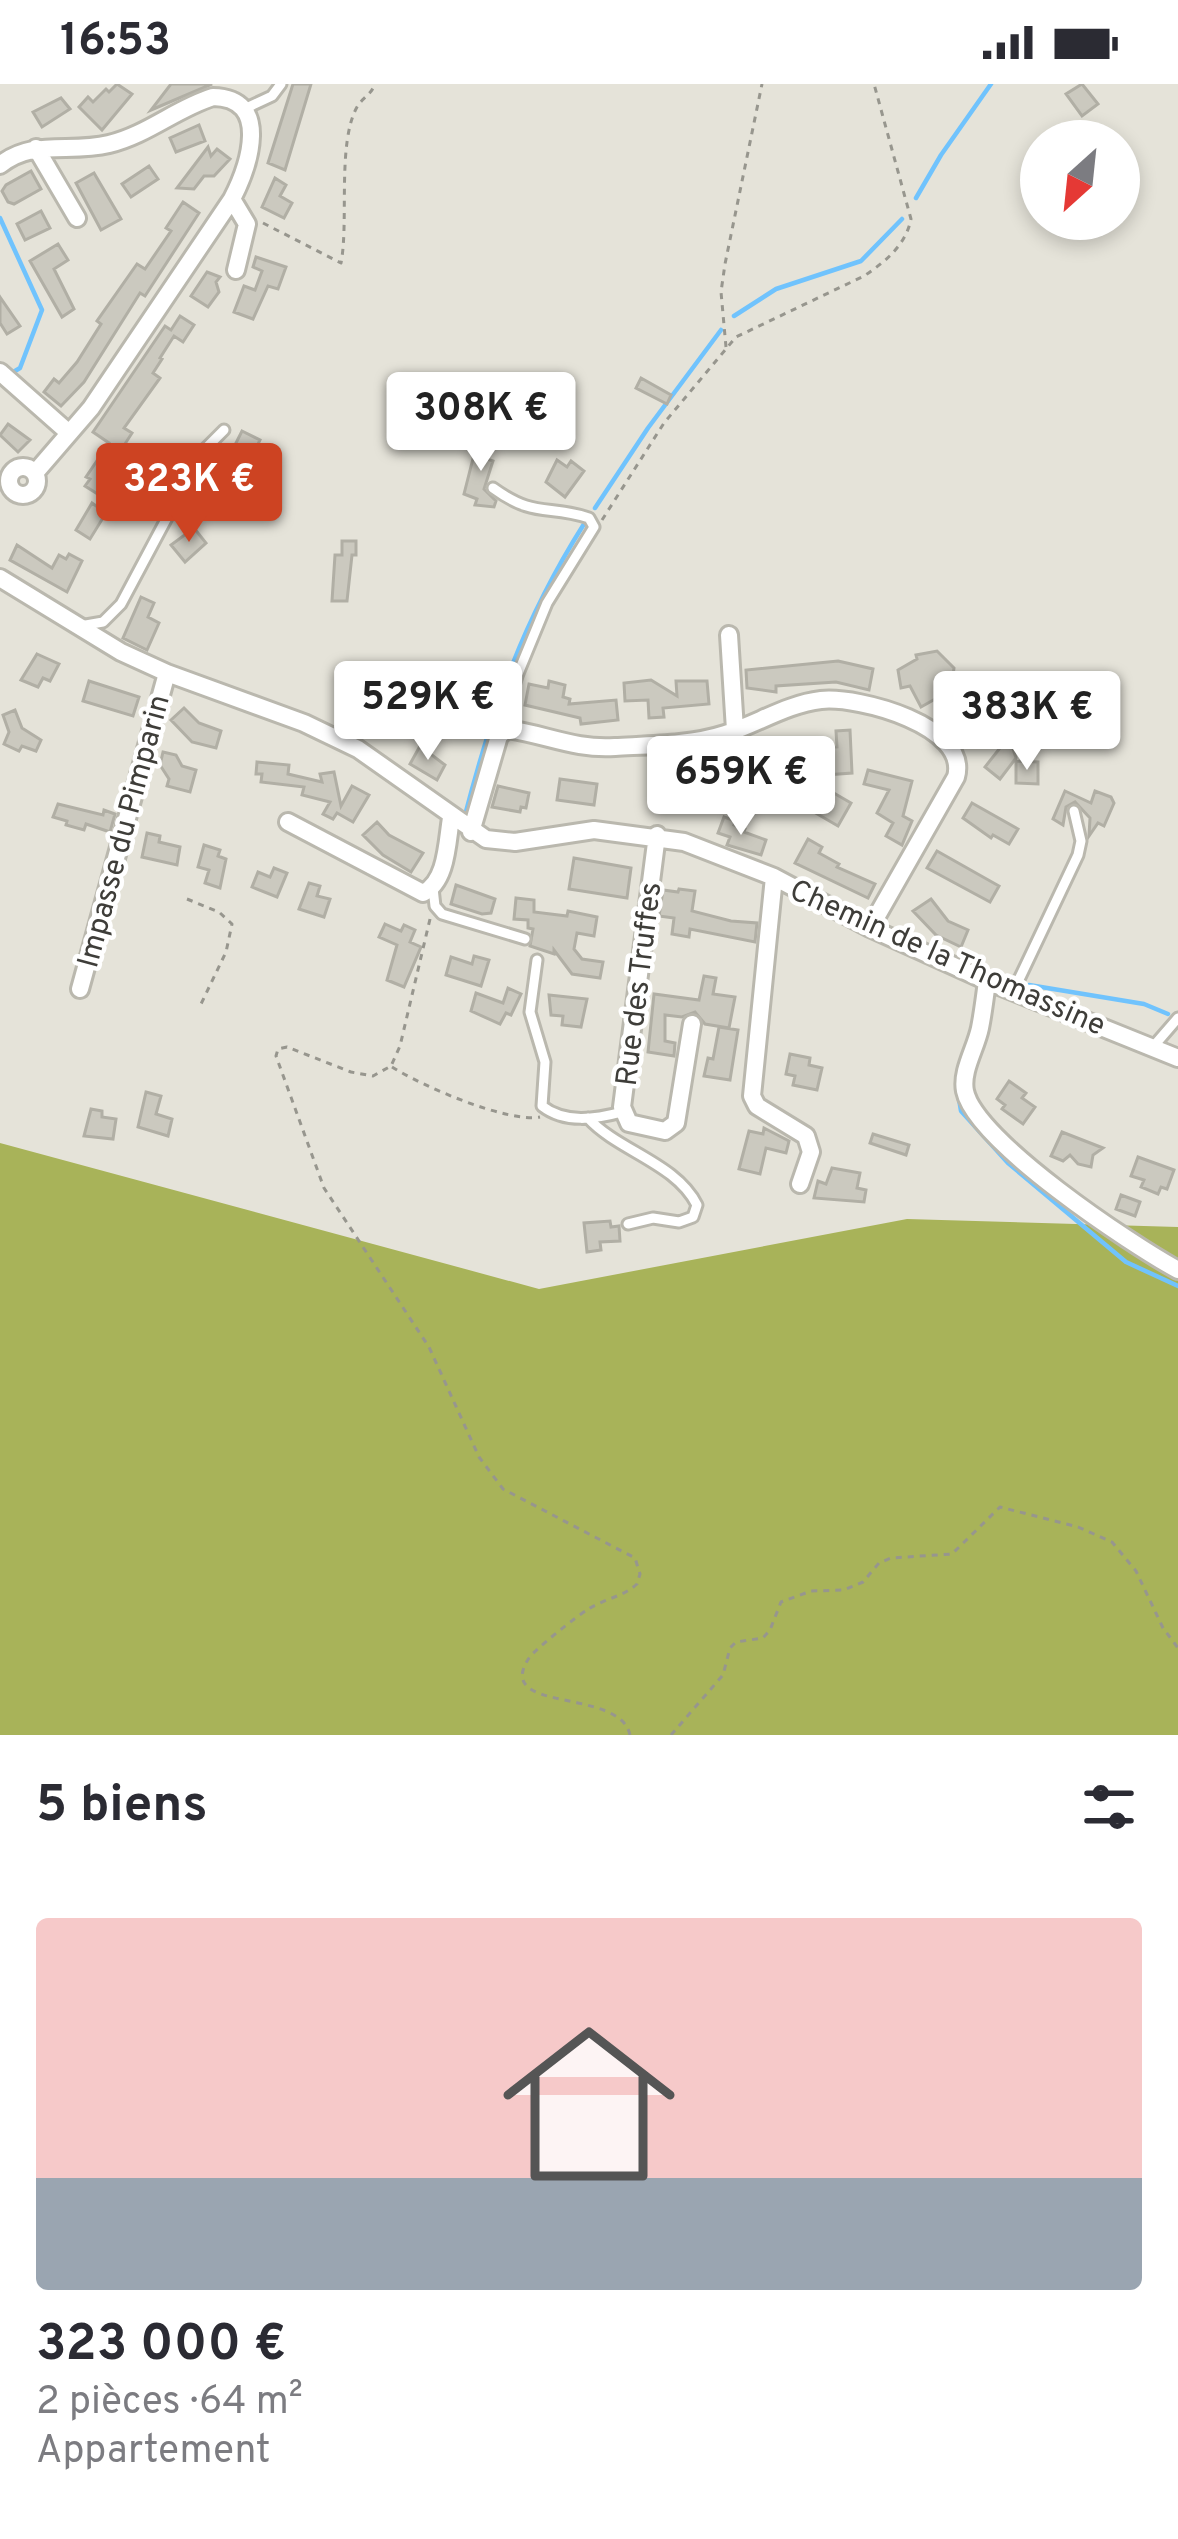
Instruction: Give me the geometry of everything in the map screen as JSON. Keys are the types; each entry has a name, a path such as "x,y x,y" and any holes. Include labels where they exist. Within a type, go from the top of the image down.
{"street":[{"path":"0,164 21,150 88,148 122,141 213,97 227,98 251,122 244,173 232,199 109,383 35,473"},
{"path":"36,148 77,218"},
{"path":"232,199 247,224 236,270"},
{"path":"0,372 69,433"},
{"path":"0,578 76,626 167,673 345,742 471,832 499,736 509,729 578,747 616,747 693,740 735,730 794,706 839,700 881,709 927,728 952,745 958,760 956,777 871,928"},
{"path":"729,635 735,730"},
{"name":"Impasse du Pimparin","path":"80,989 167,673"},
{"path":"288,822 408,887 431,891 440,876 452,818"},
{"name":"Chemin de la Thomassine","path":"471,832 503,842 583,830 657,836 711,851 987,982 1178,1058"},
{"name":"Rue des Truffes","path":"657,836 622,1112 629,1123 657,1131 676,1123 692,1024"},
{"path":"774,878 752,1096 757,1106 806,1136 811,1152 800,1184"},
{"path":"987,982 980,1030 964,1079 969,1103 1028,1165 1135,1246 1178,1270"}],"lane":[{"path":"244,110 272,96 280,84"},
{"path":"76,626 97,625 116,610 202,452 224,430"},
{"path":"493,488 521,508 577,514 589,518 594,527 539,620 499,736"},
{"path":"1013,992 1078,855 1081,841 1074,811"},
{"path":"431,891 442,914 525,939"},
{"path":"536,960 530,1012 545,1062 541,1102 554,1115 588,1118 622,1112"},
{"path":"1152,1048 1178,1018"},
{"path":"588,1118 605,1136 658,1167 696,1200 698,1208 690,1220 653,1217 628,1224"}],"path":[{"path":"245,216 341,263 354,120 357,106 375,84"},
{"path":"726,347 725,264 762,84"},
{"path":"594,527 611,509 664,423 736,337 864,276 908,234 911,219 874,84"},
{"path":"431,891 430,916 400,1046 391,1066 373,1076 287,1047 278,1049 276,1056 324,1188 429,1347 478,1457 502,1489 635,1558 640,1574 637,1584 587,1609 533,1652 524,1676 531,1690 544,1698 605,1708 623,1718 630,1735"},
{"path":"187,899 218,912 232,924 226,952 201,1004"},
{"path":"391,1066 408,1077 521,1119 554,1115"},
{"path":"671,1735 723,1675 730,1648 736,1642 763,1638 781,1602 811,1591 844,1590 863,1582 879,1563 891,1558 952,1554 1000,1507 1078,1527 1112,1542 1136,1571 1178,1648"}],"green space":[{"path":"0,1143 539,1289 907,1219 1178,1227 1178,1735 0,1735"}],"building":[{"path":"117,84 132,94 102,130 79,107 88,97 93,102"},
{"path":"171,84 212,84 151,110"},
{"path":"293,84 311,84 285,170 268,163"},
{"path":"1082,84 1098,104 1082,116 1066,94"},
{"path":"61,98 70,109 42,127 33,112"},
{"path":"199,125 205,141 176,152 170,138"},
{"path":"208,147 211,156 217,149 230,159 194,189 177,188"},
{"path":"149,166 158,179 131,197 122,184"},
{"path":"31,171 41,189 14,204 8,202 2,191 6,185"},
{"path":"94,173 121,219 101,230 76,183"},
{"path":"275,178 286,185 280,196 292,203 284,218 262,207"},
{"path":"183,202 199,213 145,296 140,293 84,382 61,406 44,392 77,362 101,324 97,321 137,264 145,269 171,231 166,228"},
{"path":"41,211 50,228 25,240 17,224"},
{"path":"58,244 68,260 54,269 74,309 62,317 30,261"},
{"path":"256,257 286,267 278,289 268,286 253,319 234,312 244,286 255,290 262,271 253,267"},
{"path":"207,272 220,277 216,282 219,292 208,307 191,296"},
{"path":"0,297 20,326 7,334 0,323"},
{"path":"180,316 194,325 183,342 174,336 160,358 153,373 160,378 124,428 132,433 112,464 123,472 104,498 85,486 109,443 93,432 165,326 171,330"},
{"path":"641,378 671,395 667,404 636,388"},
{"path":"8,424 30,440 18,452 0,435"},
{"path":"242,431 260,440 245,471 218,457 224,446 232,451"},
{"path":"479,435 493,438 487,459 493,461 484,489 496,501 494,507 475,505 477,499 464,494"},
{"path":"557,460 567,467 571,461 584,471 565,497 546,482"},
{"path":"92,503 106,513 90,539 76,530"},
{"path":"194,528 206,543 185,562 171,545"},
{"path":"342,541 356,541 356,555 352,555 347,601 332,601 335,555 342,555"},
{"path":"17,545 52,568 59,555 82,561 67,592 10,560"},
{"path":"141,597 154,603 148,617 159,623 147,650 123,638"},
{"path":"937,651 954,668 951,690 921,707 910,686 901,688 898,670 917,659 916,655"},
{"path":"37,654 59,664 50,681 43,678 38,687 21,680"},
{"path":"838,661 873,669 869,690 836,682 776,686 776,692 747,688 746,670"},
{"path":"651,680 677,696 676,681 707,681 709,704 663,708 664,717 649,718 648,700 625,701 624,683"},
{"path":"89,681 139,697 133,716 83,701"},
{"path":"549,681 565,685 563,697 570,699 569,704 616,700 618,720 581,724 580,718 525,705 529,684 548,688"},
{"path":"986,689 1016,758 1000,779 985,767 1000,748 993,731 984,735 977,721 967,735 953,723"},
{"path":"184,708 199,723 221,731 216,748 192,742 171,720"},
{"path":"15,710 22,728 41,740 36,751 22,746 19,751 4,744 9,732 3,715"},
{"path":"850,730 852,773 809,771 807,750 837,747 836,731"},
{"path":"420,746 445,765 437,780 410,764"},
{"path":"163,752 196,770 190,792 167,786 169,779 160,765"},
{"path":"1016,761 1038,762 1038,784 1016,783"},
{"path":"257,762 289,765 288,774 322,782 320,774 334,772 341,806 352,786 369,795 353,822 337,813 333,819 323,814 330,802 302,795 304,787 261,782"},
{"path":"868,770 912,781 903,816 912,821 902,845 886,836 893,823 877,813 889,790 864,784"},
{"path":"560,779 597,784 594,805 557,800"},
{"path":"820,785 851,803 838,826 807,808"},
{"path":"498,786 529,793 526,808 521,807 520,812 492,807"},
{"path":"1065,791 1091,803 1095,791 1111,797 1114,803 1104,826 1098,823 1089,836 1090,818 1075,802 1066,807 1063,825 1053,819"},
{"path":"972,803 1018,829 1009,844 991,838 963,818"},
{"path":"58,804 115,814 110,832 86,824 84,830 66,825 67,821 53,817"},
{"path":"724,817 766,840 761,855 727,845 730,837 718,833"},
{"path":"377,822 389,835 423,853 411,872 383,855 363,835"},
{"path":"147,833 180,847 177,865 142,857"},
{"path":"808,839 822,847 819,853 837,867 875,884 868,898 795,863"},
{"path":"204,845 220,850 218,856 226,859 220,888 205,883 209,870 198,867"},
{"path":"937,851 999,886 990,902 927,868"},
{"path":"574,858 631,868 627,898 569,889"},
{"path":"274,868 287,873 277,897 252,887 258,872 270,877"},
{"path":"309,883 320,886 317,896 330,899 324,917 299,909"},
{"path":"456,885 495,899 491,913 451,904"},
{"path":"663,890 695,891 692,911 757,923 755,942 690,929 689,937 672,934 674,918 659,916"},
{"path":"516,898 534,900 534,912 567,916 568,911 597,917 594,936 577,933 574,949 582,959 603,962 600,978 572,974 554,950 554,954 530,946 533,929 528,928 528,920 514,919"},
{"path":"931,899 948,921 968,930 961,947 936,935 913,911"},
{"path":"385,924 401,931 404,925 415,930 410,942 421,947 404,987 387,980 397,945 379,937"},
{"path":"474,956 489,960 481,986 446,975 451,957 472,964"},
{"path":"704,976 716,978 713,994 735,997 729,1028 705,1024 695,1012 682,1017 665,1015 665,1041 675,1043 674,1056 648,1052 654,994 699,1000"},
{"path":"508,988 521,994 511,1015 506,1013 500,1024 471,1011 476,993 503,1003"},
{"path":"549,995 587,999 581,1027 562,1025 563,1016 551,1015"},
{"path":"719,1027 738,1030 730,1080 704,1076 708,1058 713,1059"},
{"path":"790,1054 810,1058 809,1065 822,1068 817,1090 793,1085 795,1076 786,1074"},
{"path":"1009,1081 1035,1107 1023,1124 1002,1109 1005,1105 997,1099"},
{"path":"146,1092 161,1096 156,1114 172,1119 168,1136 138,1127"},
{"path":"91,1109 116,1119 113,1139 84,1136"},
{"path":"764,1128 789,1141 786,1153 766,1148 760,1174 739,1169 749,1131 763,1134"},
{"path":"1062,1132 1103,1148 1093,1155 1091,1167 1078,1164 1070,1155 1063,1161 1051,1156"},
{"path":"873,1134 909,1145 906,1155 870,1143"},
{"path":"1138,1157 1174,1170 1167,1189 1161,1187 1158,1194 1141,1187 1144,1180 1131,1176"},
{"path":"832,1168 860,1173 857,1188 866,1190 864,1202 814,1198 818,1181 826,1184"},
{"path":"1121,1195 1140,1202 1135,1216 1116,1209"},
{"path":"610,1221 611,1227 619,1226 620,1241 600,1242 601,1250 587,1252 584,1223"}],"waterway":[{"path":"916,198 991,84"},
{"path":"0,218 42,310 15,371"},
{"path":"734,316 776,289 861,261 902,219"},
{"path":"595,508 721,330"},
{"path":"464,819 486,740 526,631 584,524"},
{"path":"1029,985 1144,1004 1168,1014"},
{"path":"958,1093 961,1111 1008,1163 1126,1262 1178,1286"}]}
